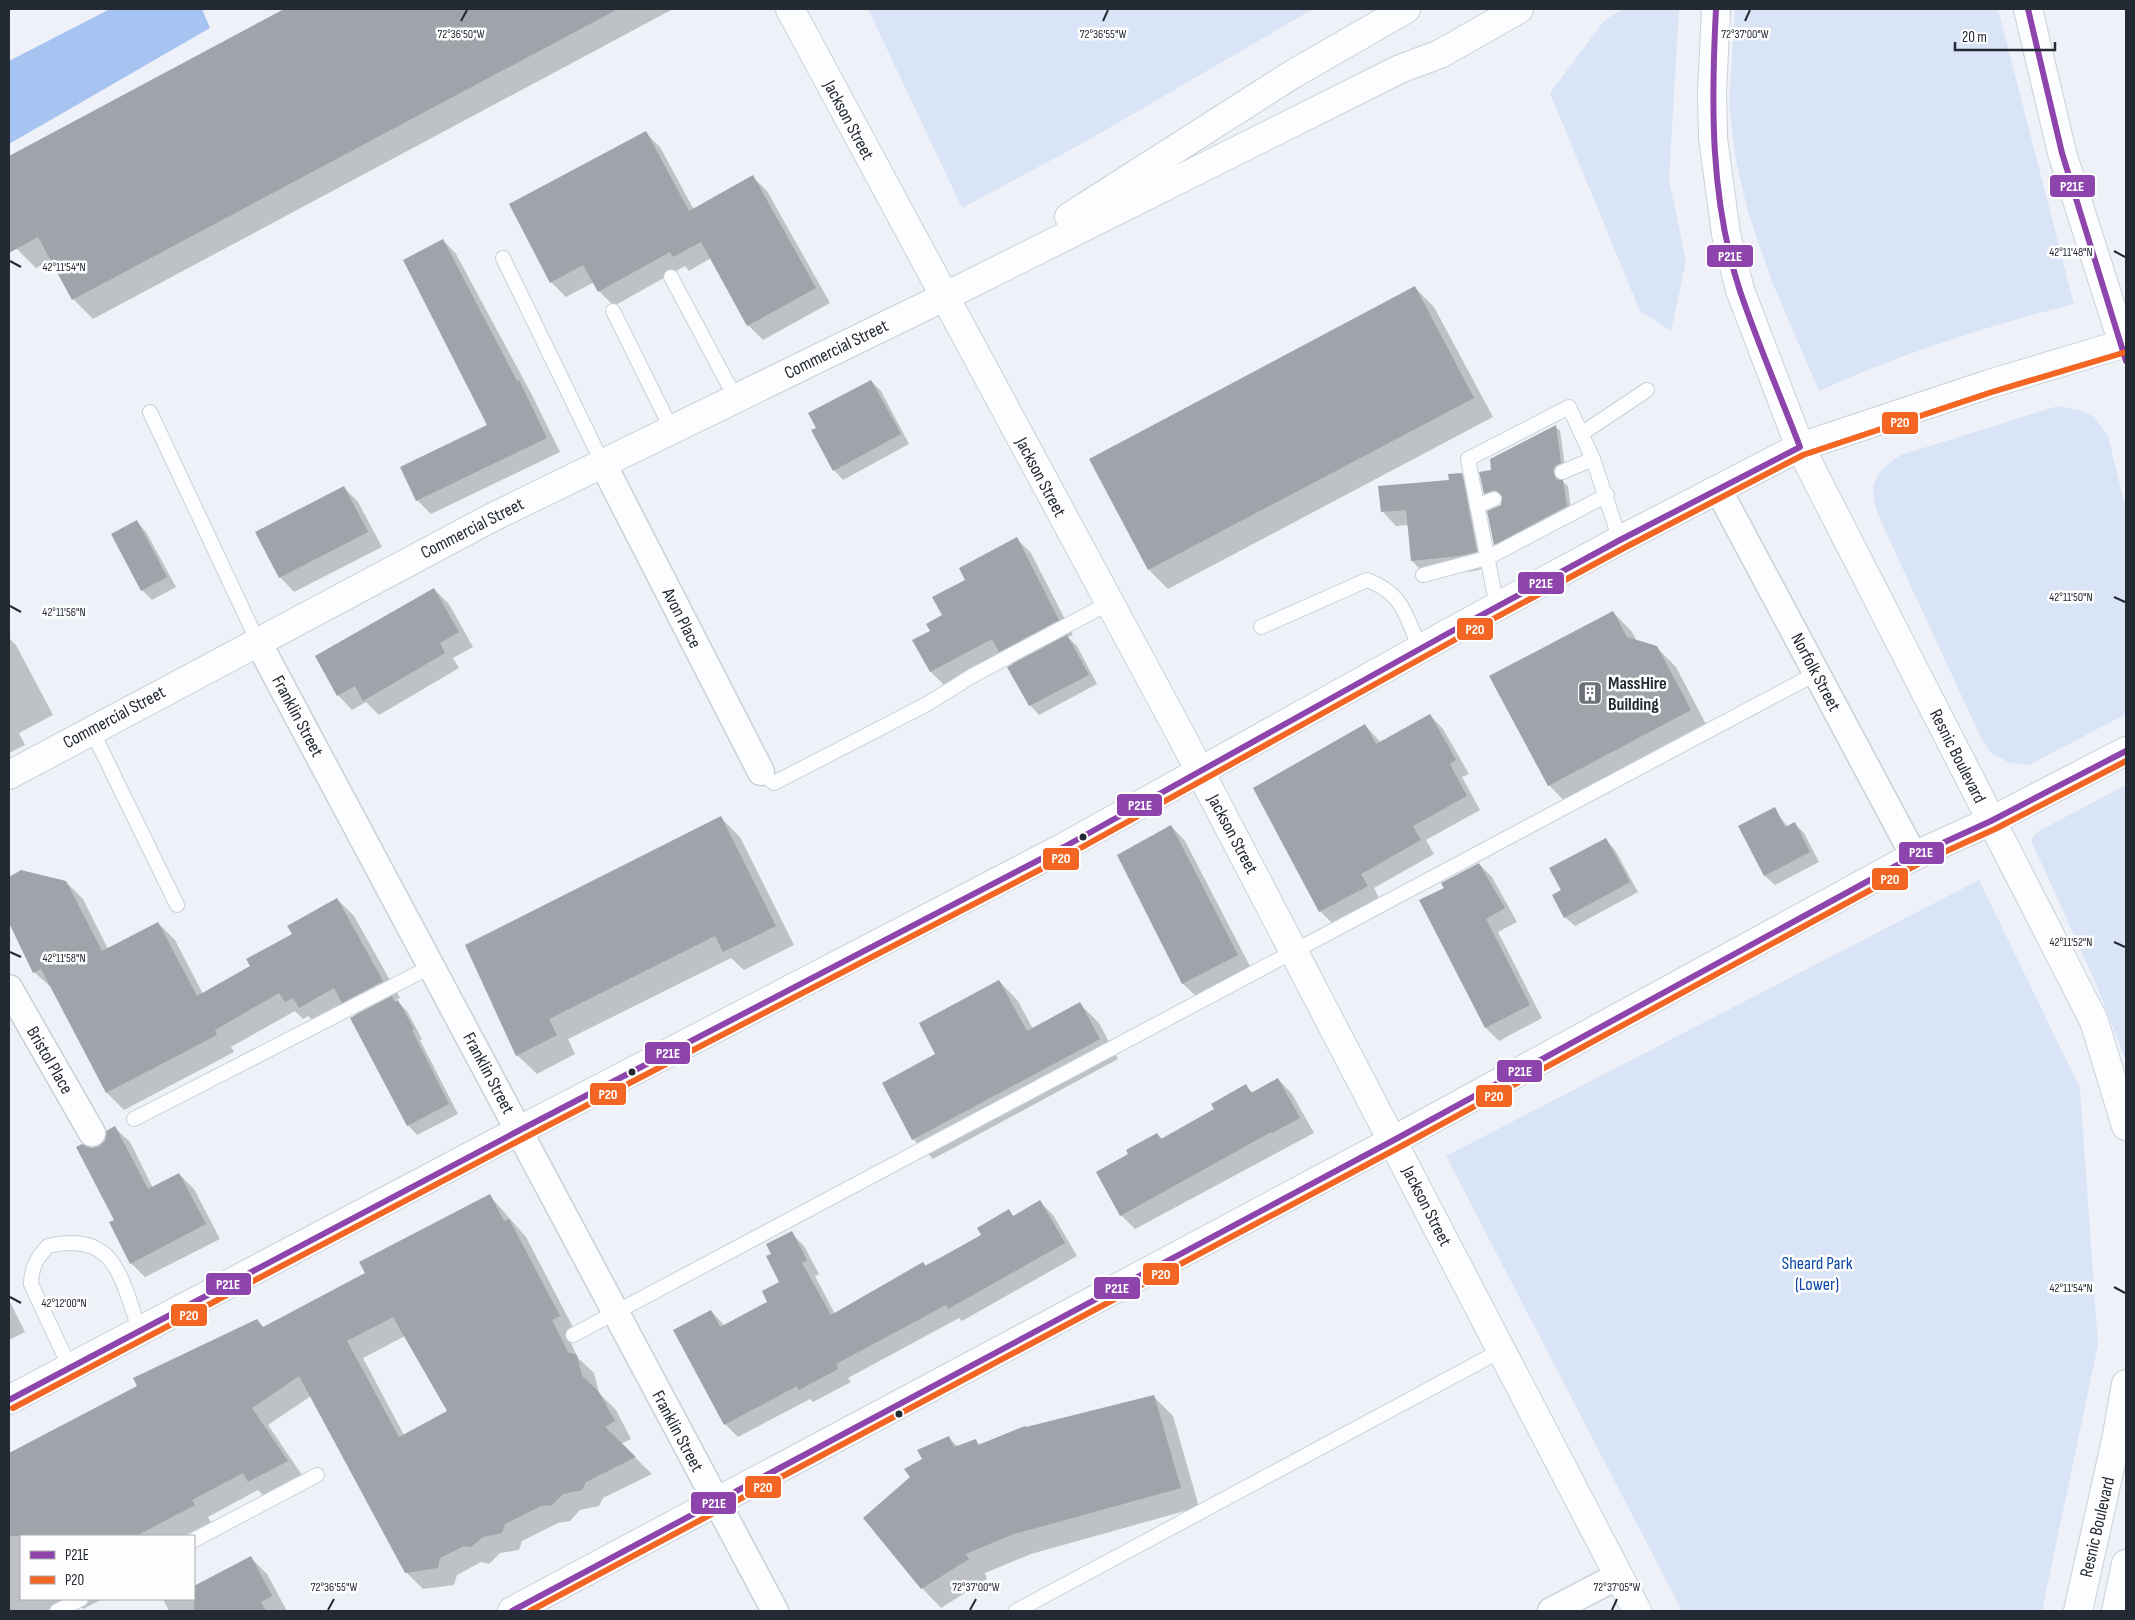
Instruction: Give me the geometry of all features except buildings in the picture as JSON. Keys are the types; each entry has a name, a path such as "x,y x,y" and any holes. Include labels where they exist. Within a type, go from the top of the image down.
{"main road":[{"name":"Jackson Street","path":"790,9 1200,771 1394,1140 1637,1611"},
{"path":"944,298 1293,74 1406,9"},
{"path":"944,298 1400,69 1440,54 1519,9"},
{"name":"Resnic Boulevard","path":"1716,9 1712,92 1713,138 1726,234 1740,290 1800,447 2094,1021 2126,1126"},
{"path":"9,1400 520,1130 1064,847 1620,540 1800,447 1990,384 2125,349 2062,153 2028,9"},
{"path":"2035,35 2040,9"},
{"name":"Commercial Street","path":"9,775 91,729 493,516 944,298"},
{"path":"512,1611 1394,1140 1914,856 1991,820 2126,751"},
{"name":"Resnic Boulevard","path":"2078,1611 2116,1440 2126,1384"},
{"name":"Resnic Boulevard","path":"2116,1611 2126,1564"}],"street":[{"name":"Avon Place","path":"603,464 761,772"},
{"name":"Norfolk Street","path":"1718,489 1914,856"},
{"name":"Franklin Street","path":"258,642 775,1611"},
{"name":"Bristol Place","path":"9,990 92,1133"},
{"path":"1551,1611 1618,1576"}],"lane":[{"path":"503,258 603,464"},
{"path":"671,277 735,398"},
{"path":"613,311 672,430"},
{"path":"1582,434 1647,390"},
{"path":"1497,607 1468,459 1569,407 1607,495 1620,540"},
{"path":"150,412 258,642"},
{"path":"1562,472 1593,460"},
{"path":"1423,575 1487,558 1607,495"},
{"path":"1477,506 1494,499"},
{"path":"1261,627 1367,580 1384,586 1401,604 1420,649"},
{"path":"761,772 774,783 926,704 972,676 1109,603"},
{"path":"573,1335 1817,673"},
{"path":"91,729 177,905"},
{"path":"134,1119 432,966"},
{"path":"70,1368 31,1284 31,1273 36,1262 48,1246 78,1242 91,1245 111,1260 140,1331"},
{"path":"1016,1611 1502,1350"},
{"path":"195,1539 317,1475"},
{"path":"57,1611 79,1600"}],"green space":[{"path":"868,9 1313,9 1085,142 962,208"},
{"path":"1622,9 1679,9 1669,180 1686,261 1671,331 1640,311 1550,93 1604,21"},
{"path":"1735,9 1998,9 2074,304 1945,342 1881,365 1819,391 1772,282 1748,212 1736,161 1729,104"},
{"path":"2058,406 2080,410 2094,417 2108,436 2126,510 2126,714 2029,765 2010,763 1991,753 1981,738 1883,526 1873,494 1874,485 1876,477 1882,470 1901,455"},
{"path":"2126,785 2126,1061 2096,984 2031,840 2037,832"},
{"name":"Sheard Park (Lower)","path":"1979,880 2080,1088 2098,1345 2042,1611 1682,1611 1446,1156"}],"water":[{"path":"110,9 202,9 210,28 9,144 9,61"}],"transit line":[{"name":"P21E","path":"9,1400 520,1130 1064,847 1454,630 1620,540 1800,447 1740,291 1730,257 1723,222 1718,187 1713,116 1716,9"},
{"name":"P21E","path":"2028,9 2062,153 2126,361"},
{"name":"P20","path":"13,1408 524,1138 1068,855 1458,638 1624,548 1803,455 1992,392 2126,352"},
{"name":"P21E","path":"512,1611 1394,1140 1914,856 1991,821 2126,751"},
{"name":"P20","path":"530,1611 1398,1148 1918,864 1995,829 2126,761"}],"place":[{"name":"MassHire Building","path":"1590,693"}]}
